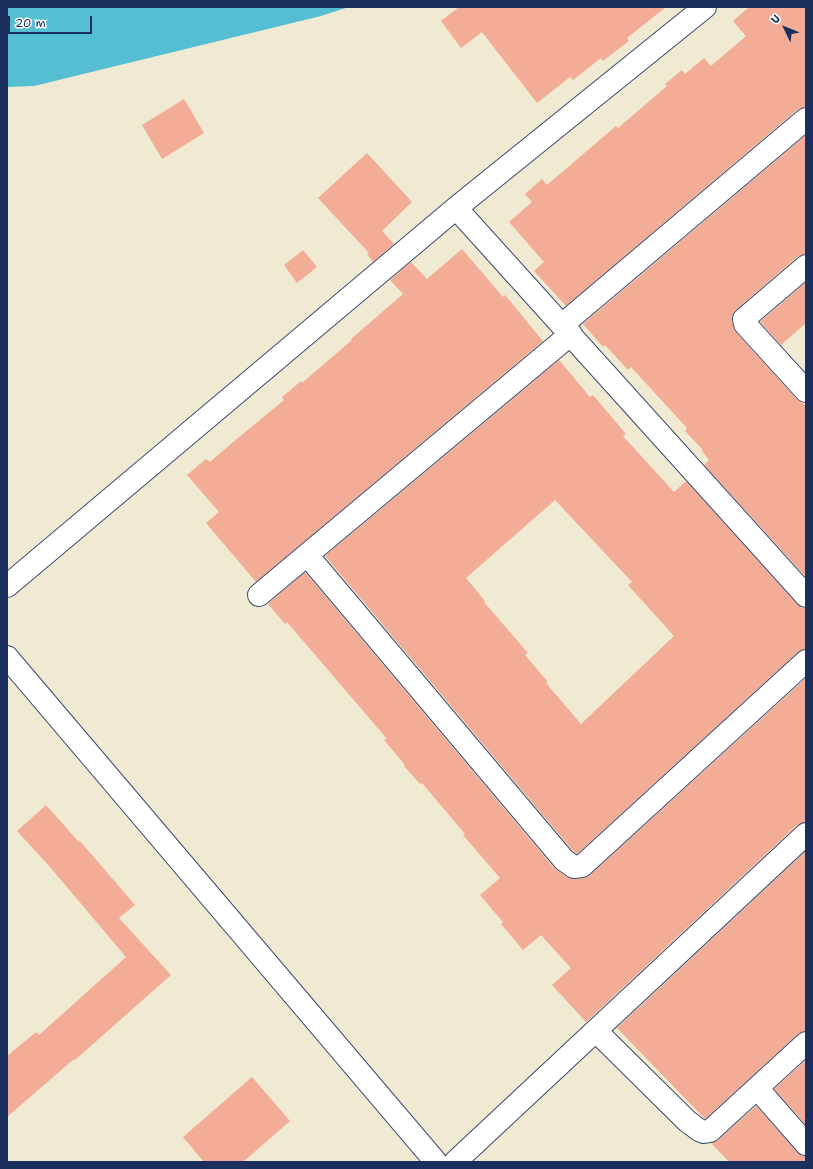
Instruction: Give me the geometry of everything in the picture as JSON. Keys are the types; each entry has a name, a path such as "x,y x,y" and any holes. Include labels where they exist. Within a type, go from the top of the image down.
{"street":[{"path":"7,586 456,208 704,7"},
{"path":"259,594 307,555 806,120"},
{"path":"456,208 806,596"},
{"path":"806,266 745,317 744,320 745,324 806,391"},
{"path":"307,555 564,860 574,867 582,866 806,660"},
{"path":"7,657 436,1162"},
{"path":"455,1162 806,834"},
{"path":"596,1031 687,1121 704,1132 710,1131 806,1043"},
{"path":"756,1088 806,1144"}],"water":[{"path":"7,7 349,7 321,16 34,86 7,87"}],"building":[{"path":"459,7 666,7 627,38 629,41 603,61 601,58 573,80 570,77 537,103 482,32 461,48 441,21"},
{"path":"749,7 806,7 806,107 798,109 566,306 534,271 544,262 509,222 532,202 525,194 542,179 547,185 616,126 618,128 667,86 665,84 682,70 685,74 704,58 711,66 746,36 733,21"},
{"path":"184,99 204,133 162,159 142,125"},
{"path":"806,135 806,254 798,256 736,310 732,315 732,321 736,332 797,399 806,406 806,577 704,465 709,460 702,451 703,450 685,431 687,428 631,367 628,370 605,345 603,347 583,324"},
{"path":"367,153 412,202 382,231 394,244 373,262 367,254 369,253 318,198"},
{"path":"462,249 503,297 505,295 543,341 256,582 206,523 219,512 187,475 206,459 210,462 284,400 282,397 301,381 302,383 403,294 390,280 411,262 427,279"},
{"path":"303,250 317,267 297,283 284,265"},
{"path":"806,282 806,323 781,345 760,322"},
{"path":"559,360 590,397 593,395 626,434 623,436 674,492 686,481 797,604 802,608 806,608 806,649 798,652 577,854 325,556","holes":["555,500 632,582 628,585 674,636 581,724 546,683 548,682 525,655 528,653 484,602 485,601 466,578"]},
{"path":"305,572 554,868 567,877 576,879 584,878 590,875 806,678 806,822 797,825 586,1022 552,985 571,968 541,935 523,950 501,924 503,922 480,895 500,878 463,835 465,834 422,783 420,784 404,766 405,765 384,740 387,739 287,622 285,624 268,604"},
{"path":"46,805 79,842 80,841 135,905 119,918 171,975 75,1060 74,1059 7,1117 7,1056 36,1032 39,1035 126,957 50,867 17,831"},
{"path":"806,851 806,1031 798,1034 705,1119 617,1028"},
{"path":"806,1060 806,1125 774,1089"},
{"path":"252,1077 290,1121 243,1162 204,1162 183,1137"},
{"path":"756,1106 797,1152 802,1156 806,1156 806,1162 729,1162 711,1143 718,1140"}]}
